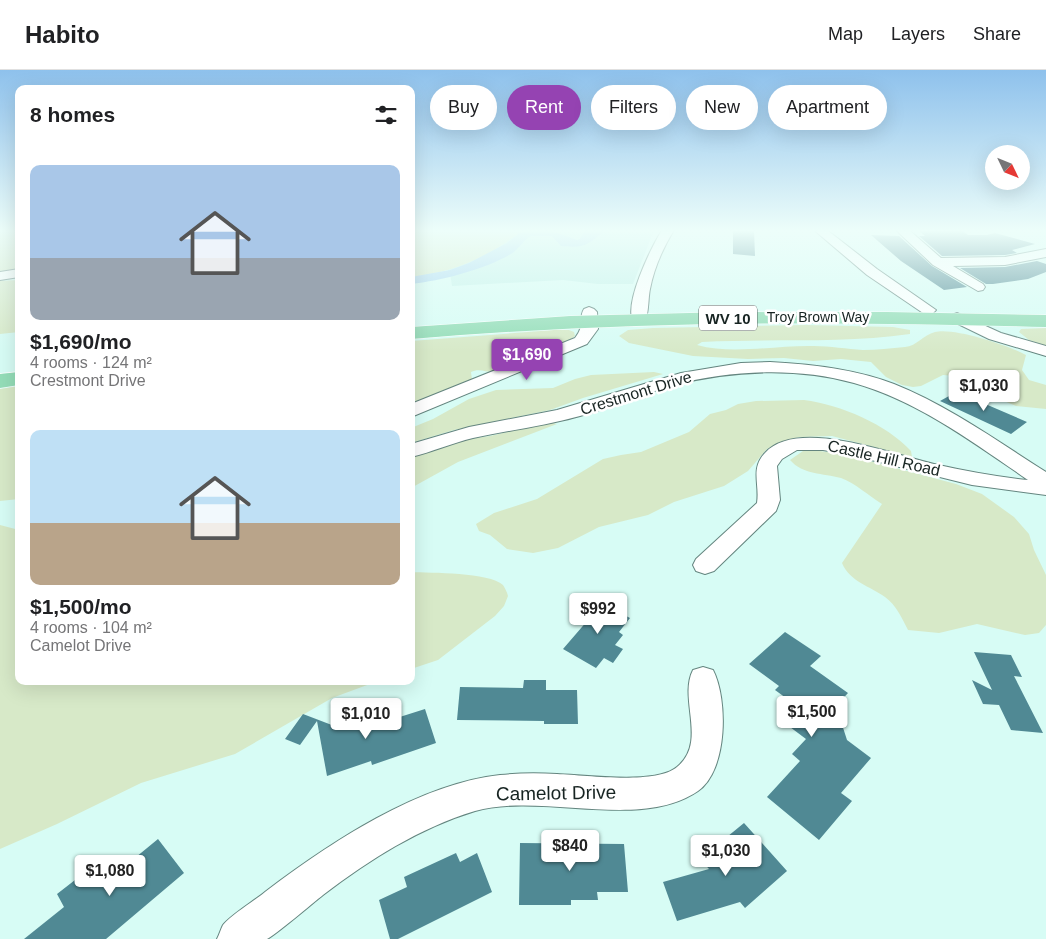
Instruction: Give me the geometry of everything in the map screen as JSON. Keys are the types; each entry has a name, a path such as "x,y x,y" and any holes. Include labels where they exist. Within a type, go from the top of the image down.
{"main road":[{"name":"Troy Brown Way","path":"415,322 776,309 1046,313"},
{"name":"Troy Brown Way","path":"638,315 957,318 1046,321"},
{"name":"Troy Brown Way","path":"415,333 590,317"},
{"path":"0,367 15,365"},
{"path":"0,381 15,379"}],"street":[{"path":"638,315 650,271"},
{"path":"870,271 928,310"},
{"path":"952,271 978,287"},
{"path":"0,276 15,274"},
{"path":"415,409 575,344 588,334 590,317"},
{"path":"957,318 994,336 1046,351"},
{"name":"Crestmont Drive","path":"415,450 470,433 572,412 656,384 682,378 741,368 790,367 839,373 902,394 930,408 1046,482"},
{"name":"Castle Hill Road","path":"705,565 768,506 770,499 766,471 769,462 775,454 785,448 798,444 843,447 954,474 1018,486 1046,488"},
{"name":"Camelot Drive","path":"237,939 279,904 322,873 367,844 409,821 446,804 477,795 507,790 544,789 637,792 663,790 676,786 688,779 697,769 706,749 702,679"}],"shaded area":[{"path":"447,271 471,271 415,283 415,276"},
{"path":"448,271 638,271 633,284 598,284 563,280 452,286"}],"green space":[{"path":"415,271 444,271 415,276"},
{"path":"15,280 15,332 0,334 0,281"},
{"path":"806,325 893,327 910,330 910,334 832,340 702,342 697,345 725,349 826,346 874,350 909,346 935,332 967,334 1007,346 1026,355 1022,370 1029,380 1046,385 1046,409 1016,406 997,398 984,388 954,376 943,375 921,386 913,387 902,385 886,377 871,362 841,359 813,361 784,358 748,359 693,356 629,343 619,336 628,330 653,328"},
{"path":"1046,328 1046,346 1029,340 1019,332 1021,329"},
{"path":"554,330 569,330 574,332 575,336 549,350 499,370 493,372 477,370 471,372 472,380 415,405 415,341"},
{"path":"654,372 663,374 550,410 454,430 415,442 415,426 433,419 469,399 496,390 553,388 591,375"},
{"path":"15,387 15,499 0,501 0,389"},
{"path":"804,400 848,411 876,424 901,441 911,451 912,457 832,436 800,437 781,442 767,449 748,471 724,486 674,502 648,515 599,527 558,548 533,553 507,549 490,535 479,531 476,524 494,513 537,499 603,459 641,452 689,432 710,414 726,410 738,404 756,401"},
{"path":"548,422 557,424 458,462 415,486 415,456 469,439"},
{"path":"813,450 847,455 956,484 982,494 1014,517 1029,534 1034,550 1046,575 1046,625 1039,633 1025,635 977,624 939,633 908,630 889,600 855,579 842,563 882,504 846,480 807,471 790,460 803,451"},
{"path":"0,525 15,529 15,685 367,685 332,698 235,754 141,783 57,824 0,849"},
{"path":"415,572 473,575 496,581 503,585 508,596 504,606 495,616 438,660 415,668"}],"building":[{"path":"915,271 940,271 967,287 944,290"},
{"path":"964,271 1046,271 1028,279 986,284"},
{"path":"958,391 1027,422 1011,434 940,401"},
{"path":"595,600 630,618 619,632 623,635 615,645 623,649 613,663 604,658 596,668 563,649 588,620 581,616"},
{"path":"785,632 821,656 810,666 848,693 836,706 847,740 871,758 841,793 852,801 819,840 767,797 800,761 792,754 806,739 782,721 797,706 775,690 779,686 749,664"},
{"path":"974,652 1011,655 1022,677 1014,676 1043,733 1011,730 999,705 983,704 972,680 992,690"},
{"path":"524,680 546,680 546,690 577,690 578,724 544,724 544,721 457,720 460,687 523,688"},
{"path":"425,709 436,743 372,765 371,761 327,776 317,721 300,745 285,739 303,714 337,727 363,718 365,728"},
{"path":"744,823 787,871 745,908 740,902 677,921 663,882 709,869 700,859"},
{"path":"158,839 184,873 106,939 24,939 64,907 57,894 93,866 101,878 127,858 130,862"},
{"path":"520,843 624,844 628,892 597,892 598,900 571,900 571,905 519,905"},
{"path":"456,853 460,862 477,853 492,892 398,939 390,939 379,900 407,887 404,877"}]}
